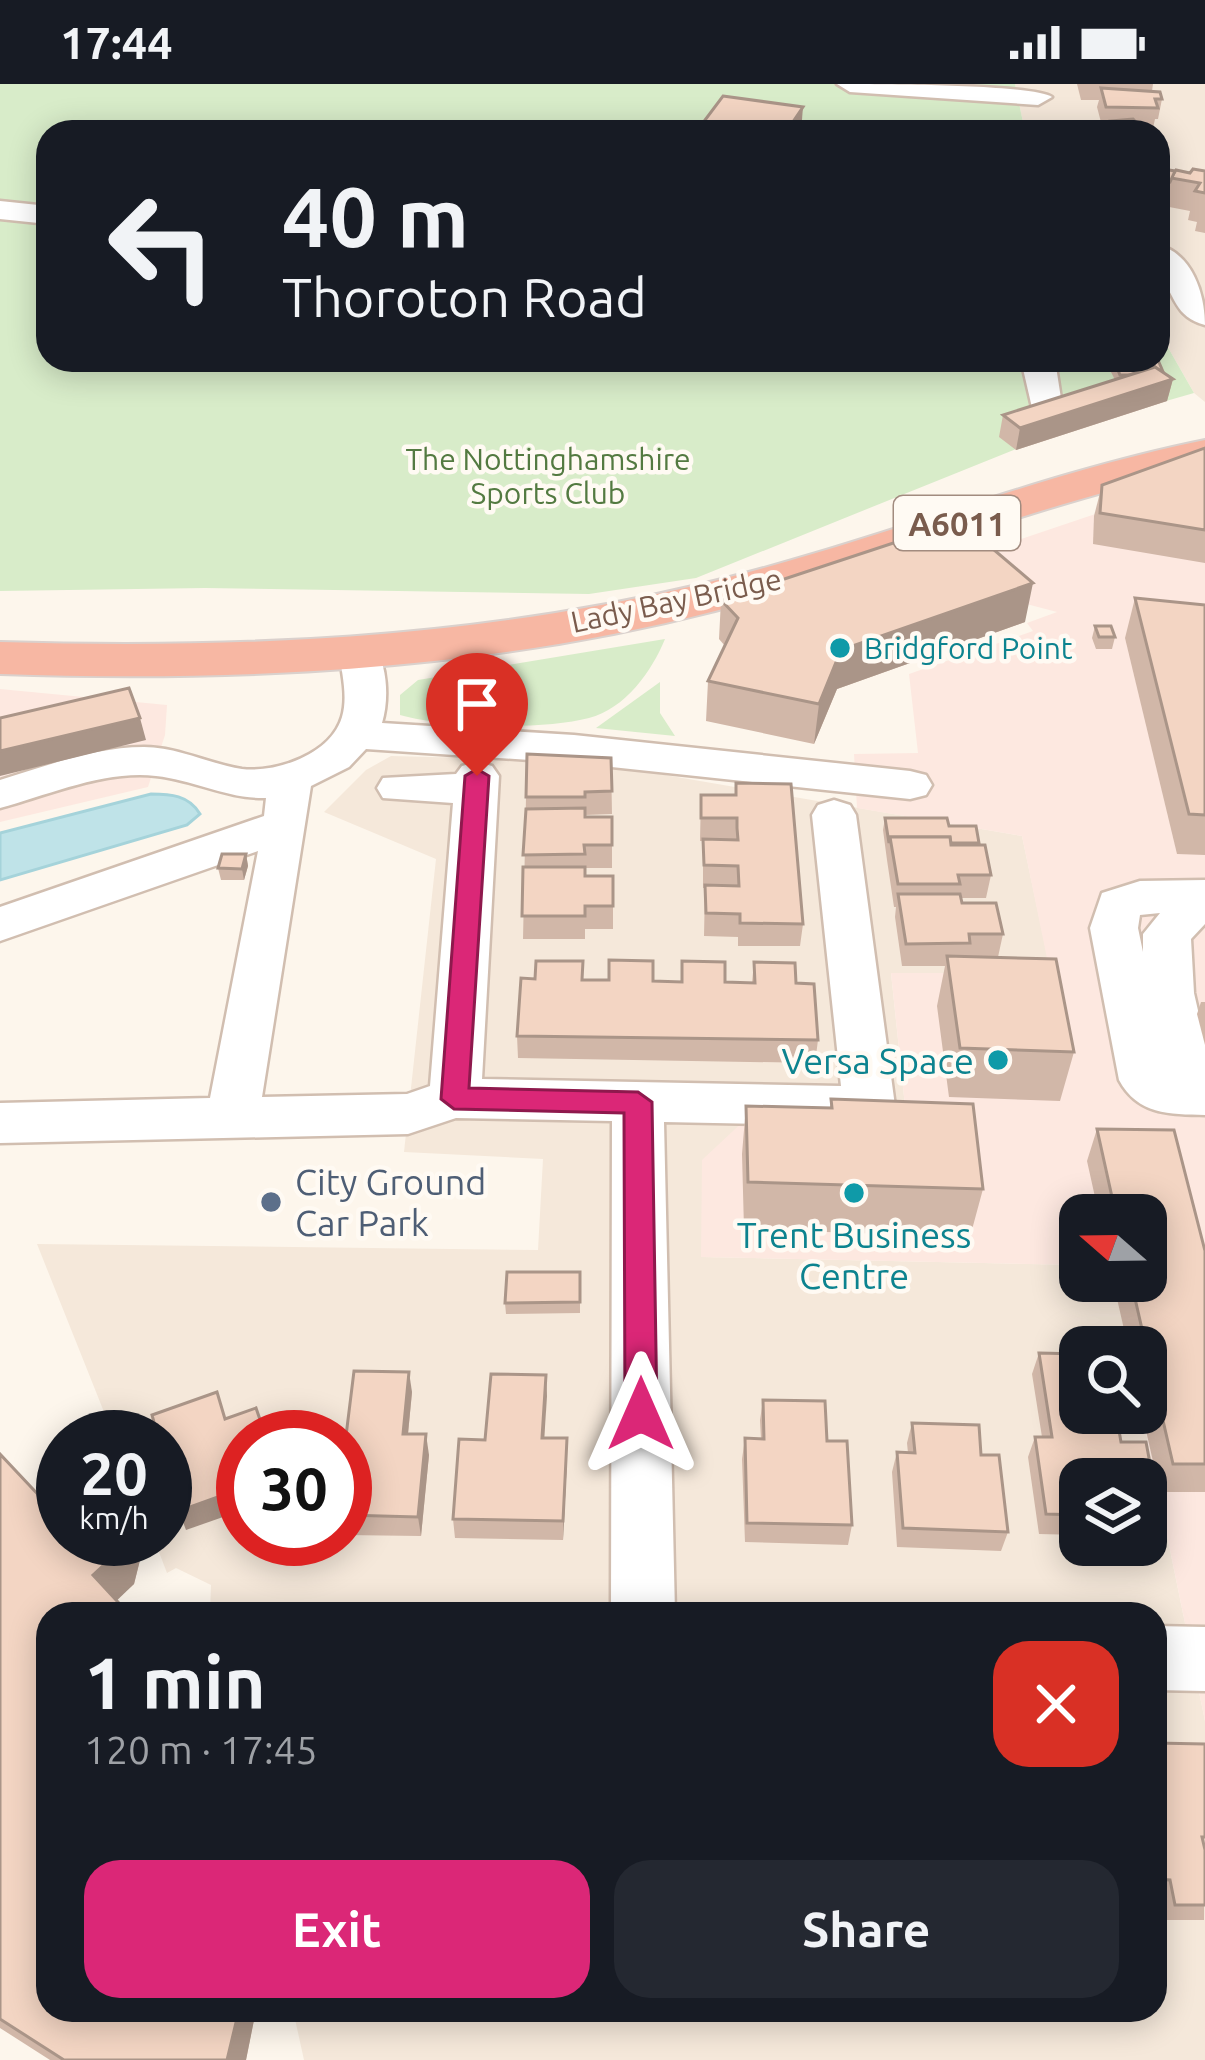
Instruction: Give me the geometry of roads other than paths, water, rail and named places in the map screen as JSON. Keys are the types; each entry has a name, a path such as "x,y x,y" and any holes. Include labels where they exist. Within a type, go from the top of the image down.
{"highway":[{"name":"Lady Bay Bridge","path":"1122,469 1156,444 1205,428"},
{"name":"Lady Bay Bridge","path":"0,658 120,664 359,653 594,620 791,576 1122,469 1205,454"}],"street":[{"path":"850,84 1042,100"},
{"path":"0,210 36,214"},
{"path":"1170,272 1189,301"},
{"path":"1040,372 1045,405"},
{"path":"0,924 288,801 356,735 365,703 359,653"},
{"path":"356,735 574,749 910,785"},
{"path":"0,794 116,764 157,761 254,784 288,801"},
{"path":"399,788 477,783 454,1099"},
{"path":"232,1118 288,801"},
{"path":"0,1123 408,1114 454,1099 869,1106 834,815"},
{"path":"1199,906 1140,897 1119,905 1114,928 1145,1080 1163,1094 1205,1095"},
{"path":"1199,906 1167,934 1166,982 1190,1068 1205,1084"},
{"path":"638,1102 643,1602"},
{"path":"1167,1658 1205,1659"}],"water":[{"path":"151,794 185,799 200,814 187,825 0,880 0,833"}],"place":[{"name":"Bridgford Point","path":"840,648"},
{"name":"Versa Space","path":"998,1060"},
{"name":"Trent Business Centre","path":"854,1193"},
{"name":"City Ground Car Park","path":"271,1202"}],"park label":[{"name":"The Nottinghamshire Sports Club","path":"548,476"}]}
